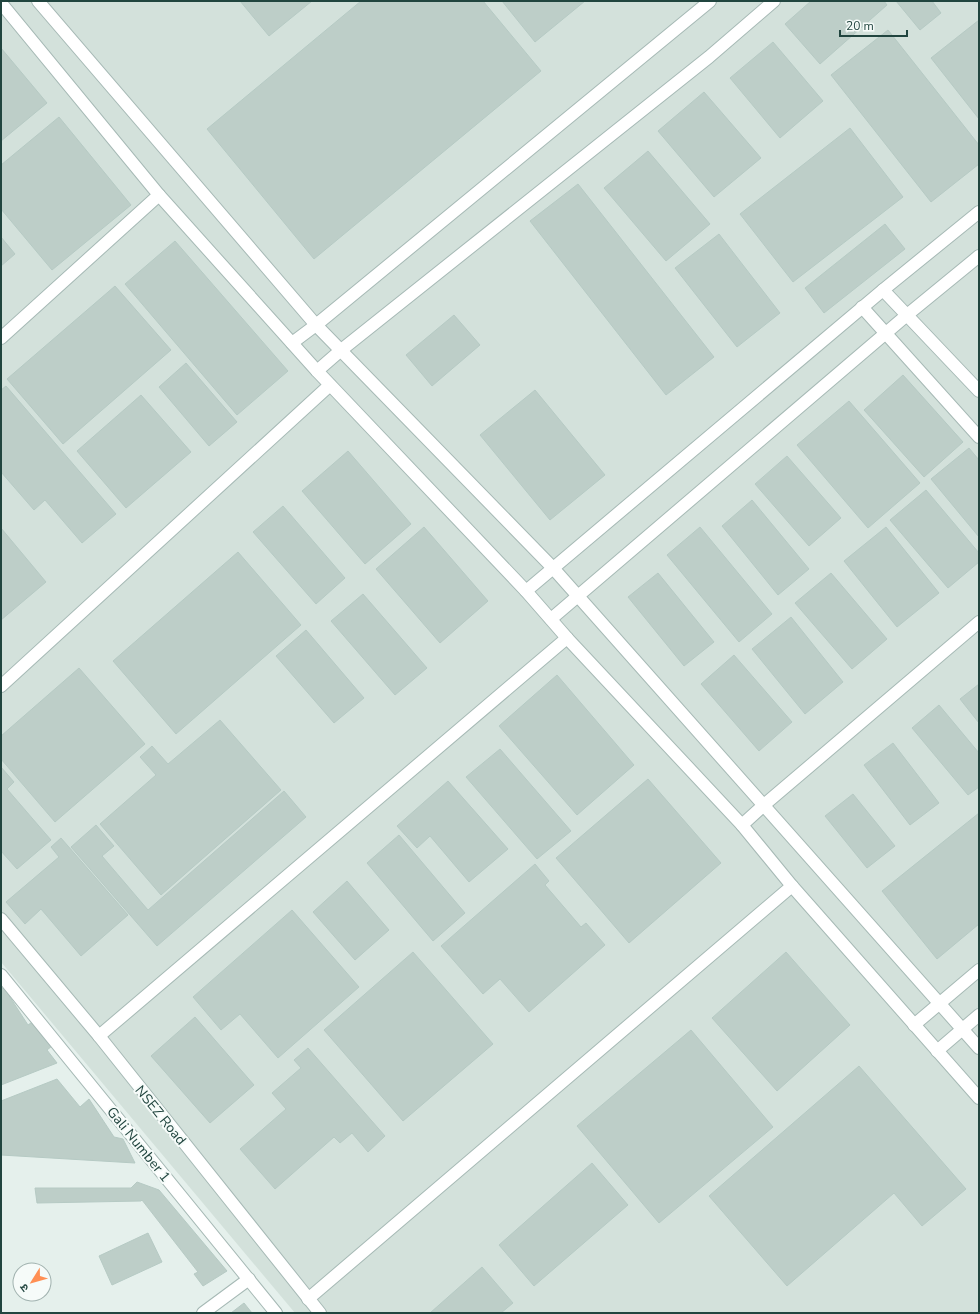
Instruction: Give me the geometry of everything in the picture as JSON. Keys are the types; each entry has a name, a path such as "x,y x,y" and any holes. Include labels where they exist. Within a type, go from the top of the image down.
{"street":[{"path":"38,1 316,326 553,568 979,1048"},
{"path":"292,343 316,326 710,1"},
{"path":"317,371 340,351 709,57 774,1"},
{"path":"4,5 159,195 317,371 526,591 567,638 742,825 792,886 979,1098"},
{"path":"1,338 159,195"},
{"path":"526,591 862,307 979,212"},
{"path":"551,619 907,315 979,256"},
{"path":"883,290 979,392"},
{"path":"862,307 979,437"},
{"path":"1,686 330,385"},
{"path":"742,825 979,622"},
{"path":"98,1036 567,638"},
{"path":"308,1299 792,886"},
{"name":"NSEZ Road","path":"1,919 98,1036 320,1313"},
{"path":"914,1025 979,970"},
{"name":"Gali Number 1","path":"1,975 276,1313"},
{"path":"937,1051 979,1015"},
{"path":"203,1313 249,1279"}],"shaded area":[{"path":"1,1 979,1 979,1313 295,1313 1,962"}],"building":[{"path":"240,1 312,1 269,36"},
{"path":"361,1 483,1 541,71 314,259 207,129"},
{"path":"502,1 585,1 535,42"},
{"path":"811,1 884,1 887,5 820,64 785,24"},
{"path":"896,1 932,1 941,13 920,30"},
{"path":"979,20 979,119 931,58"},
{"path":"888,30 979,145 979,164 931,202 831,75"},
{"path":"773,42 823,101 780,138 730,78"},
{"path":"1,48 47,103 1,141"},
{"path":"704,92 761,158 714,197 658,131"},
{"path":"59,117 131,205 52,270 1,209 1,165"},
{"path":"850,128 903,197 793,282 740,214"},
{"path":"648,151 710,224 666,261 604,188"},
{"path":"578,184 714,357 666,395 530,221"},
{"path":"885,224 905,249 824,313 805,288"},
{"path":"719,234 780,313 737,347 675,268"},
{"path":"1,237 15,254 1,266"},
{"path":"175,241 288,371 237,415 125,284"},
{"path":"115,286 171,350 63,444 7,379"},
{"path":"454,315 480,345 432,386 406,355"},
{"path":"186,363 237,422 209,446 159,387"},
{"path":"903,375 963,442 924,477 864,410"},
{"path":"6,386 116,514 82,543 45,500 34,510 1,472 1,390"},
{"path":"535,390 605,475 550,520 480,435"},
{"path":"141,395 191,452 126,508 77,451"},
{"path":"849,401 920,483 868,528 797,445"},
{"path":"969,448 979,460 979,537 931,479"},
{"path":"348,451 411,524 365,564 302,491"},
{"path":"787,456 841,518 809,546 755,484"},
{"path":"926,490 979,553 979,562 948,588 890,520"},
{"path":"752,500 809,569 778,595 722,526"},
{"path":"283,506 345,578 316,604 253,532"},
{"path":"424,527 488,601 440,643 376,569"},
{"path":"700,527 772,614 739,642 667,555"},
{"path":"886,527 939,593 897,627 844,561"},
{"path":"1,528 46,582 1,620"},
{"path":"238,552 301,625 176,734 113,661"},
{"path":"658,573 714,642 684,666 628,597"},
{"path":"831,573 887,639 852,669 795,603"},
{"path":"363,594 427,668 395,695 331,621"},
{"path":"791,617 843,682 805,714 752,649"},
{"path":"306,630 364,698 334,723 276,656"},
{"path":"734,655 792,722 759,751 701,684"},
{"path":"79,668 145,744 55,822 1,759 1,736"},
{"path":"557,675 634,765 577,815 499,726"},
{"path":"979,684 979,723 960,699"},
{"path":"939,705 979,753 979,787 968,795 912,728"},
{"path":"220,720 281,790 161,895 100,824 156,775 140,757 152,746 168,764"},
{"path":"893,743 939,803 910,825 864,765"},
{"path":"500,749 571,831 537,859 466,777"},
{"path":"1,767 14,782 7,789 51,840 17,869 1,851"},
{"path":"648,779 721,863 629,943 556,858"},
{"path":"448,781 508,849 469,882 430,836 417,848 397,826"},
{"path":"284,791 306,817 157,946 71,847 96,825 114,846 102,856 148,910"},
{"path":"853,794 895,846 867,868 825,816"},
{"path":"979,813 979,924 937,959 882,891"},
{"path":"399,835 465,913 433,941 367,863"},
{"path":"61,838 128,915 81,956 41,909 25,924 6,902 59,857 51,847"},
{"path":"535,864 549,881 545,885 581,927 586,923 605,945 529,1012 500,979 483,994 441,946"},
{"path":"347,881 389,930 355,960 313,912"},
{"path":"292,910 359,987 278,1058 240,1014 221,1030 193,997"},
{"path":"413,952 493,1044 403,1121 324,1030"},
{"path":"786,952 850,1025 777,1091 712,1018"},
{"path":"4,988 28,1025 38,1018 57,1042 47,1050 57,1063 1,1085 1,989"},
{"path":"195,1017 254,1085 210,1123 151,1056"},
{"path":"691,1030 773,1127 659,1223 577,1126"},
{"path":"308,1048 385,1136 368,1152 352,1133 340,1143 334,1137 275,1189 240,1149 286,1109 272,1093 301,1068 294,1060"},
{"path":"859,1066 966,1189 922,1226 894,1193 787,1286 709,1196"},
{"path":"57,1079 80,1107 89,1099 114,1137 123,1139 135,1163 1,1155 1,1101"},
{"path":"592,1163 628,1205 534,1286 499,1245"},
{"path":"137,1182 159,1190 227,1271 203,1286 194,1274 198,1272 142,1200 37,1203 35,1188 131,1188"},
{"path":"148,1233 162,1262 112,1285 99,1256"},
{"path":"482,1267 513,1303 501,1313 430,1313"},
{"path":"244,1303 252,1313 231,1313"}]}
